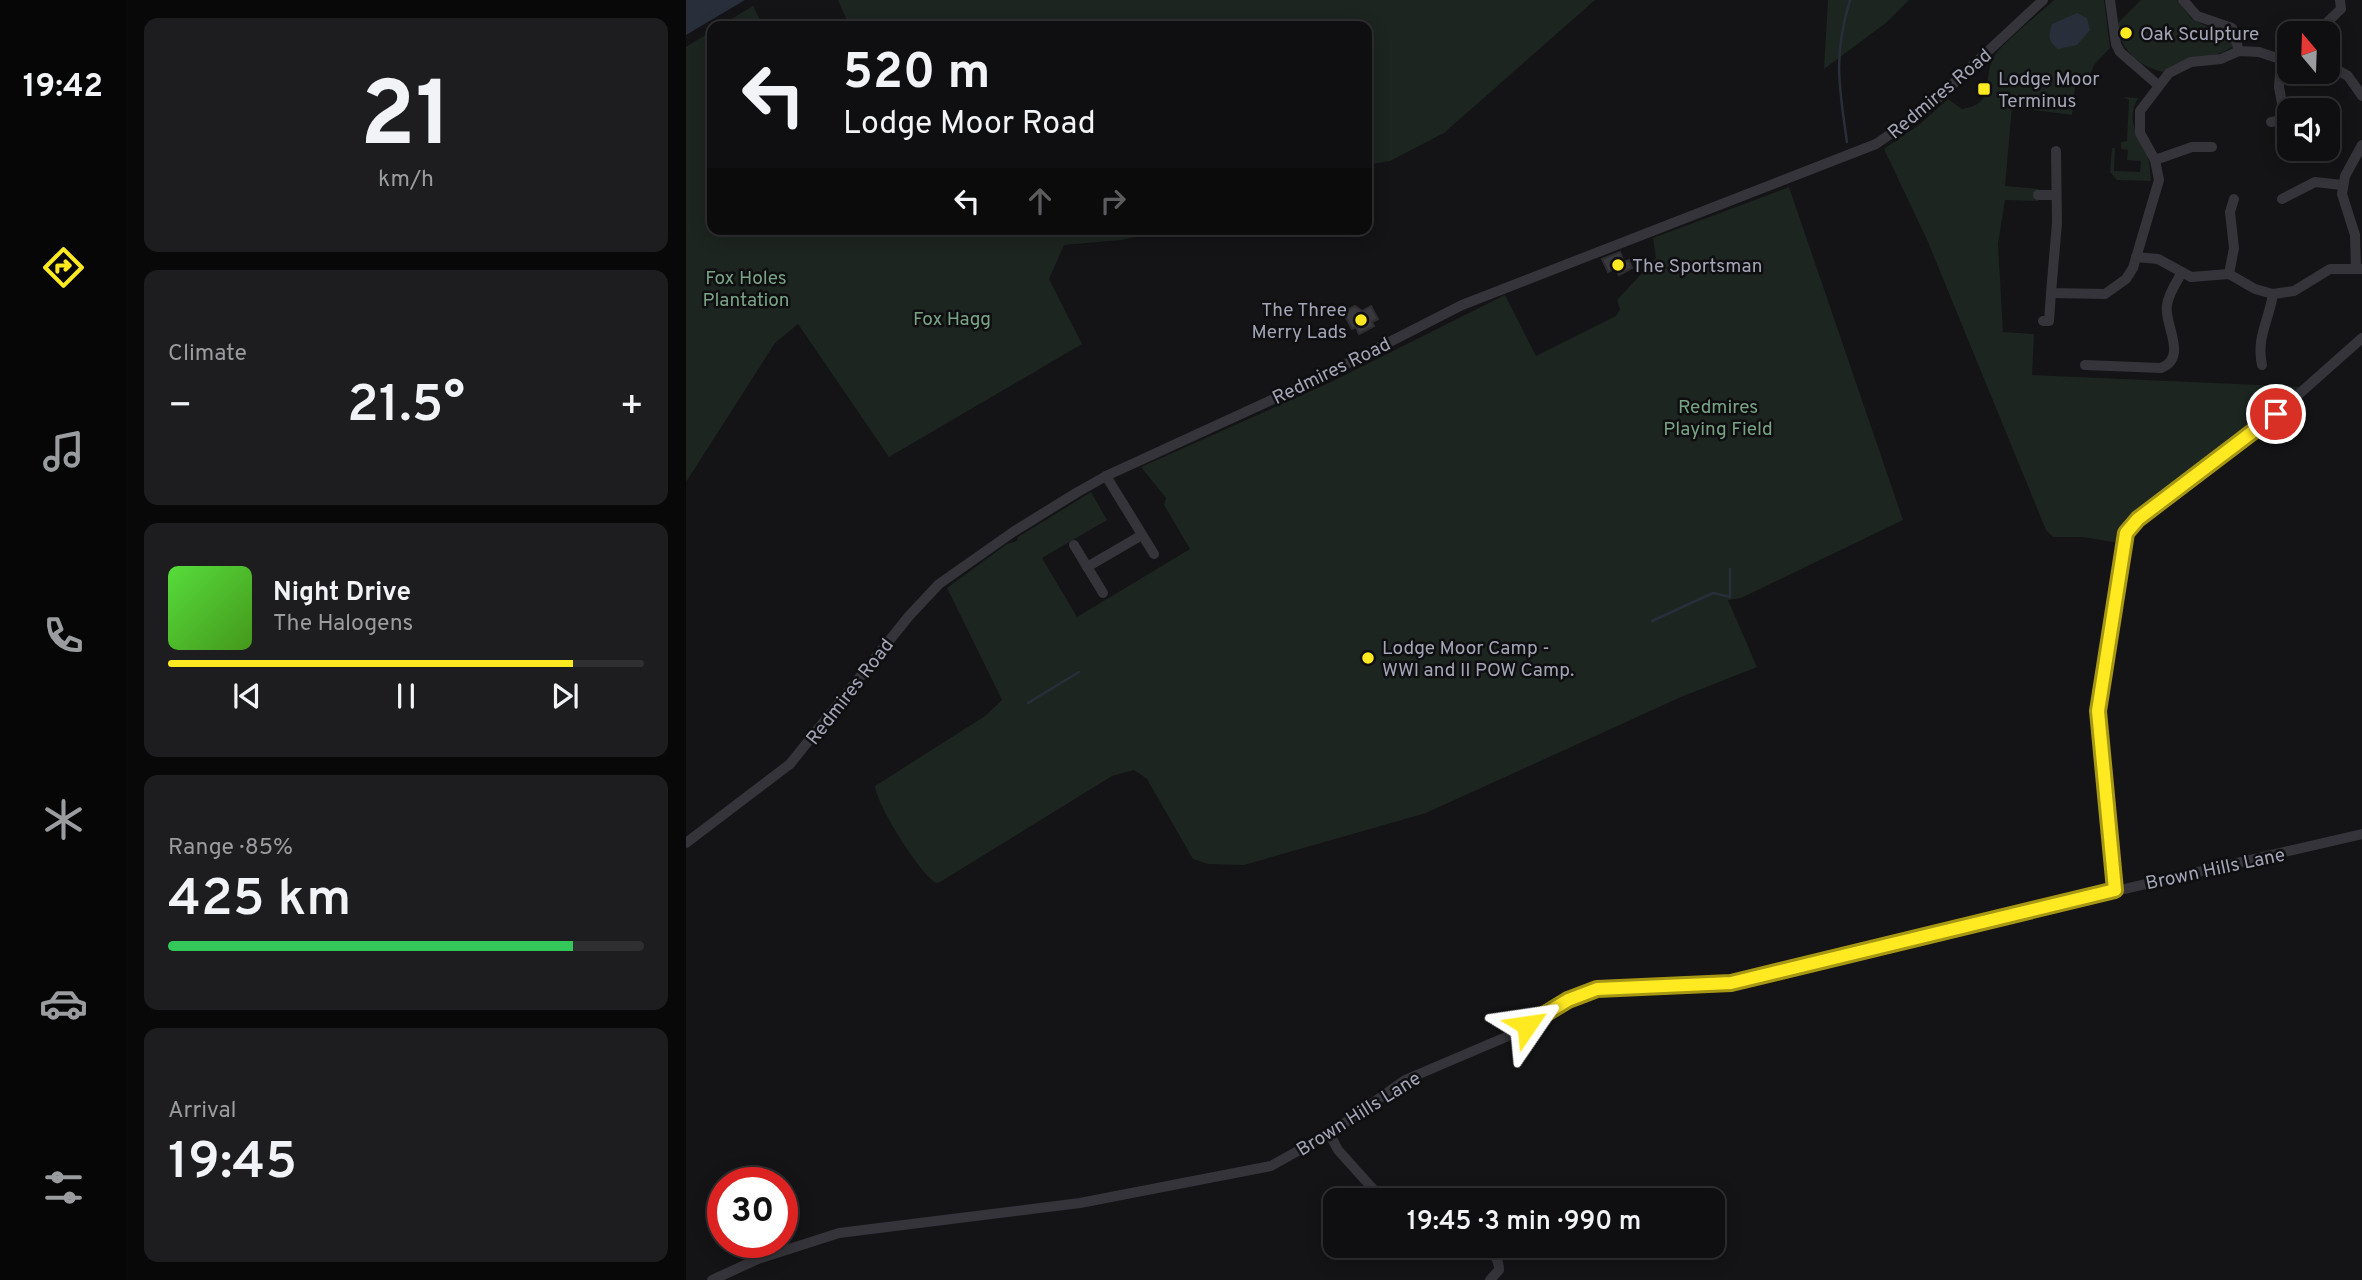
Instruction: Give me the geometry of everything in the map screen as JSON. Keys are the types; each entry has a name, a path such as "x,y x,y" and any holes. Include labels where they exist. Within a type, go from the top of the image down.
{"street":[{"name":"Redmires Road","path":"686,843 790,764 909,616 939,584 1013,532 1106,476 1317,379 1453,309 1876,144 1902,128 1948,90 2043,0"},
{"path":"2110,0 2116,44 2120,52 2158,85"},
{"path":"2183,0 2197,16 2232,28 2239,51"},
{"path":"2328,21 2344,6"},
{"path":"2050,293 2105,294 2126,279 2158,189 2155,160 2140,133 2138,120 2144,102 2158,85 2183,65 2221,59 2239,51 2259,52 2277,59"},
{"path":"2340,71 2358,80 2362,96"},
{"path":"2271,122 2277,123"},
{"path":"2136,257 2158,259 2181,274 2199,278 2229,274 2255,289 2273,294 2294,291 2330,269 2359,269 2356,235 2343,201 2342,185 2362,145"},
{"path":"2155,160 2192,147 2212,147"},
{"path":"2046,321 2056,195 2056,151"},
{"path":"2282,199 2293,186 2321,181 2342,185"},
{"path":"2038,195 2056,195"},
{"path":"2229,274 2234,248 2231,212 2234,199"},
{"path":"2085,365 2161,368 2168,365 2172,357 2174,338 2167,304 2181,274"},
{"path":"2262,365 2260,334 2270,312 2273,294"},
{"path":"2115,890 2098,718 2127,531 2138,519 2264,425 2362,338"},
{"path":"1106,476 1154,554"},
{"path":"1087,567 1142,535"},
{"path":"1074,545 1103,593"},
{"name":"Brown Hills Lane","path":"712,1280 758,1259 839,1233 1080,1203 1280,1162 1329,1133 1405,1080 1506,1037 1568,1000 1588,992 1616,987 1731,983 2115,890 2362,834"},
{"path":"1329,1133 1338,1150 1372,1188"},
{"path":"1490,1280 1499,1269 1495,1258"}],"green space":[{"path":"838,0 1595,0 1444,133 1390,161 1372,164 1372,21 847,21"},
{"path":"1828,0 1909,0 1887,22 1824,69"},
{"path":"2054,0 2104,0 2110,48 2094,65 2090,75 2076,77 2072,115 2012,107 2005,186 2039,189 2038,201 2005,200 1998,244 2003,332 2034,334 2032,375 2303,387 2125,522 2119,543 2082,537 2053,537 2046,530 1928,242 1884,149 1920,124 1948,99 1962,109 1980,102 1986,91 1993,58"},
{"path":"2141,0 2177,0 2192,19 2208,27 2228,30 2232,37 2232,47 2215,55 2171,66 2163,72 2146,66 2127,50 2116,25"},
{"path":"753,6 760,21 728,21"},
{"path":"707,34 707,235 1145,235 1064,245 1049,279 1082,344 889,457 798,324 775,343 686,482 686,47"},
{"path":"2123,97 2138,98 2133,120 2148,159 2151,181 2117,180 2110,172 2112,148 2115,148 2114,171 2140,172 2141,161 2127,160 2128,150 2121,149 2121,142 2127,141 2129,100"},
{"name":"Redmires Playing Field","path":"1789,187 1903,520 1741,598 1728,600 1757,667 1681,697 1426,813 1244,865 1208,864 1193,859 1147,779 1134,770 1112,776 940,882 936,883 920,866 891,823 875,786 985,716 1002,700 947,588 1007,544 1017,541 1018,537 1091,492 1107,520 1042,558 1077,617 1190,549 1164,505 1166,498 1141,467 1331,382 1505,295 1536,356 1616,316 1620,309 1617,300 1656,258 1653,238"}],"water":[{"path":"686,0 745,0 707,21 686,35"},
{"path":"2077,13 2087,18 2090,30 2077,45 2058,49 2050,38 2052,24"}],"building":[{"name":"The Sportsman","path":"1620,252 1624,262 1629,260 1632,268 1619,275 1616,268 1608,272 1602,259"},
{"name":"The Three Merry Lads","path":"1355,306 1362,311 1371,306 1378,319 1372,322 1374,326 1359,334 1356,327 1352,329 1343,312"}],"waterway":[{"path":"1847,142 1839,55 1850,0"},
{"path":"1652,621 1713,593 1730,597 1730,569"},
{"path":"1028,703 1079,672"}],"place":[{"name":"Oak Sculpture","path":"2126,33"},
{"name":"Lodge Moor Terminus","path":"1984,89"},
{"name":"The Sportsman","path":"1618,265"},
{"name":"The Three Merry Lads","path":"1361,320"},
{"name":"Lodge Moor Camp - WWI and II POW Camp.","path":"1368,658"}],"route":[{"path":"1527,1025 1568,1000 1597,989 1731,983 2115,890 2098,711 2126,533 2130,526 2158,503 2276,414"}],"park label":[{"name":"Fox Holes Plantation","path":"746,288"},
{"name":"Fox Hagg","path":"952,318"}]}
